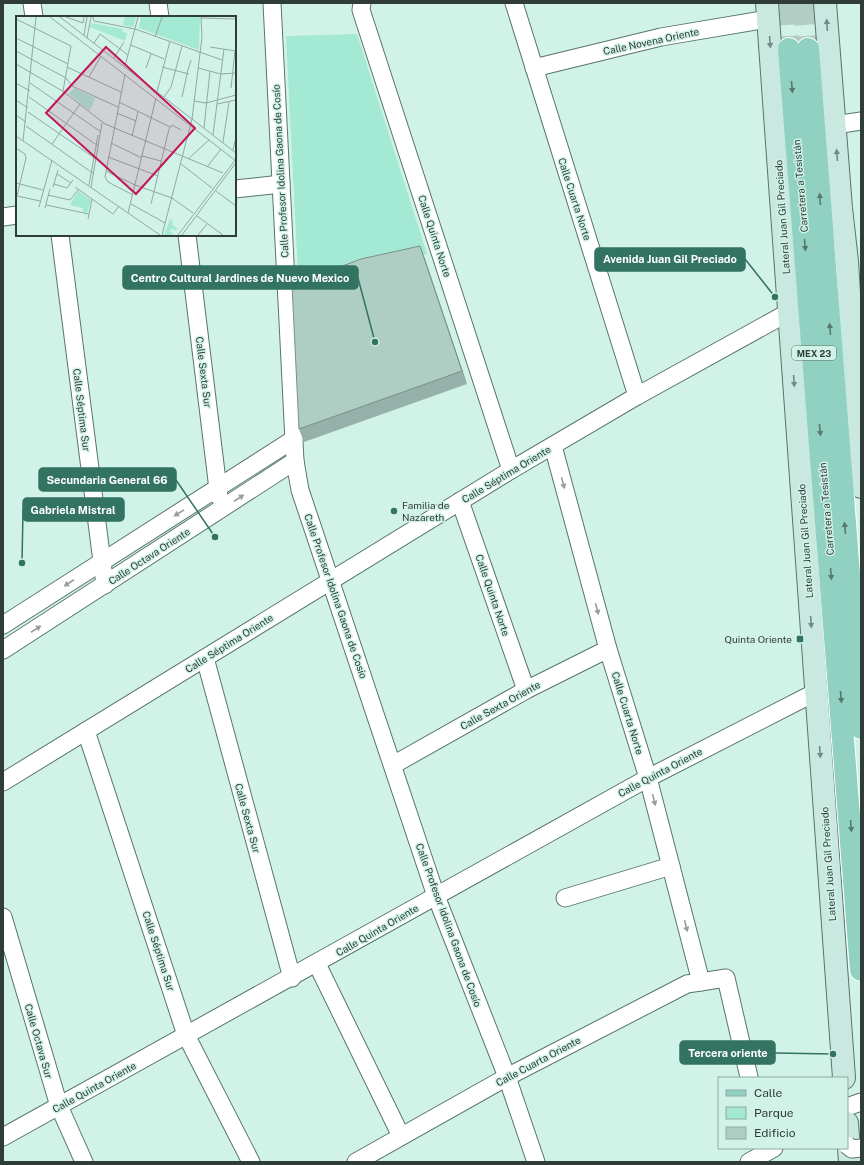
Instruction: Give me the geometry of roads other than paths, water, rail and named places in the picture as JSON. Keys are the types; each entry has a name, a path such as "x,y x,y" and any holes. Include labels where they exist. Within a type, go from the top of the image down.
{"main road":[{"path":"826,3 841,208 854,258 861,487"},
{"name":"Lateral Juan Gil Preciado","path":"768,11 844,1077"},
{"name":"Carretera a Tesistán","path":"861,728 799,49 861,970"},
{"path":"848,1136 850,1162"}],"street":[{"path":"32,3 34,16"},
{"path":"158,3 160,16"},
{"name":"Calle Profesor Idolina Gaona de Cosío","path":"272,3 295,462 307,514 331,580 436,896 507,1077 536,1162"},
{"name":"Calle Quinta Norte","path":"362,3 360,10 511,470"},
{"name":"Calle Cuarta Norte","path":"514,3 637,396"},
{"name":"Calle Novena Oriente","path":"534,68 768,11"},
{"path":"834,125 861,121"},
{"path":"236,189 281,184"},
{"path":"3,217 16,215"},
{"name":"Calle Séptima Sur","path":"60,236 105,585"},
{"name":"Calle Sexta Sur","path":"187,236 221,509"},
{"name":"Calle Séptima Oriente","path":"3,782 511,470 637,396 789,312"},
{"name":"Calle Octava Oriente","path":"3,624 294,439"},
{"name":"Calle Cuarta Norte","path":"553,446 608,649 648,778 701,982"},
{"name":"Calle Octava Oriente","path":"3,650 295,462"},
{"name":"Calle Quinta Norte","path":"460,501 526,690"},
{"name":"Calle Sexta Oriente","path":"393,765 526,690 608,649"},
{"name":"Calle Sexta Sur","path":"205,658 292,978"},
{"name":"Calle Quinta Oriente","path":"3,1138 648,778 816,692"},
{"name":"Calle Séptima Sur","path":"86,731 186,1035 251,1162"},
{"path":"565,898 671,866"},
{"name":"Calle Octava Sur","path":"3,917 58,1106 84,1162"},
{"path":"317,964 401,1136"},
{"name":"Calle Cuarta Oriente","path":"356,1162 507,1077 687,984 726,978 749,1077"},
{"path":"848,1107 861,1102"},
{"path":"848,1146 852,1149 861,1148"},
{"path":"749,1162 772,1149"}],"tunnel":[{"path":"786,3 789,49"},
{"path":"804,3 808,49"}],"place":[{"name":"Avenida Juan Gil Preciado","path":"775,297"},
{"name":"Centro Cultural Jardines de Nuevo Mexico","path":"375,342"},
{"name":"Familia de Nazareth","path":"394,511"},
{"name":"Secundaria General 66","path":"215,537"},
{"name":"Gabriela Mistral","path":"22,563"},
{"name":"Quinta Oriente","path":"800,639"},
{"name":"Tercera oriente","path":"833,1054"}]}
